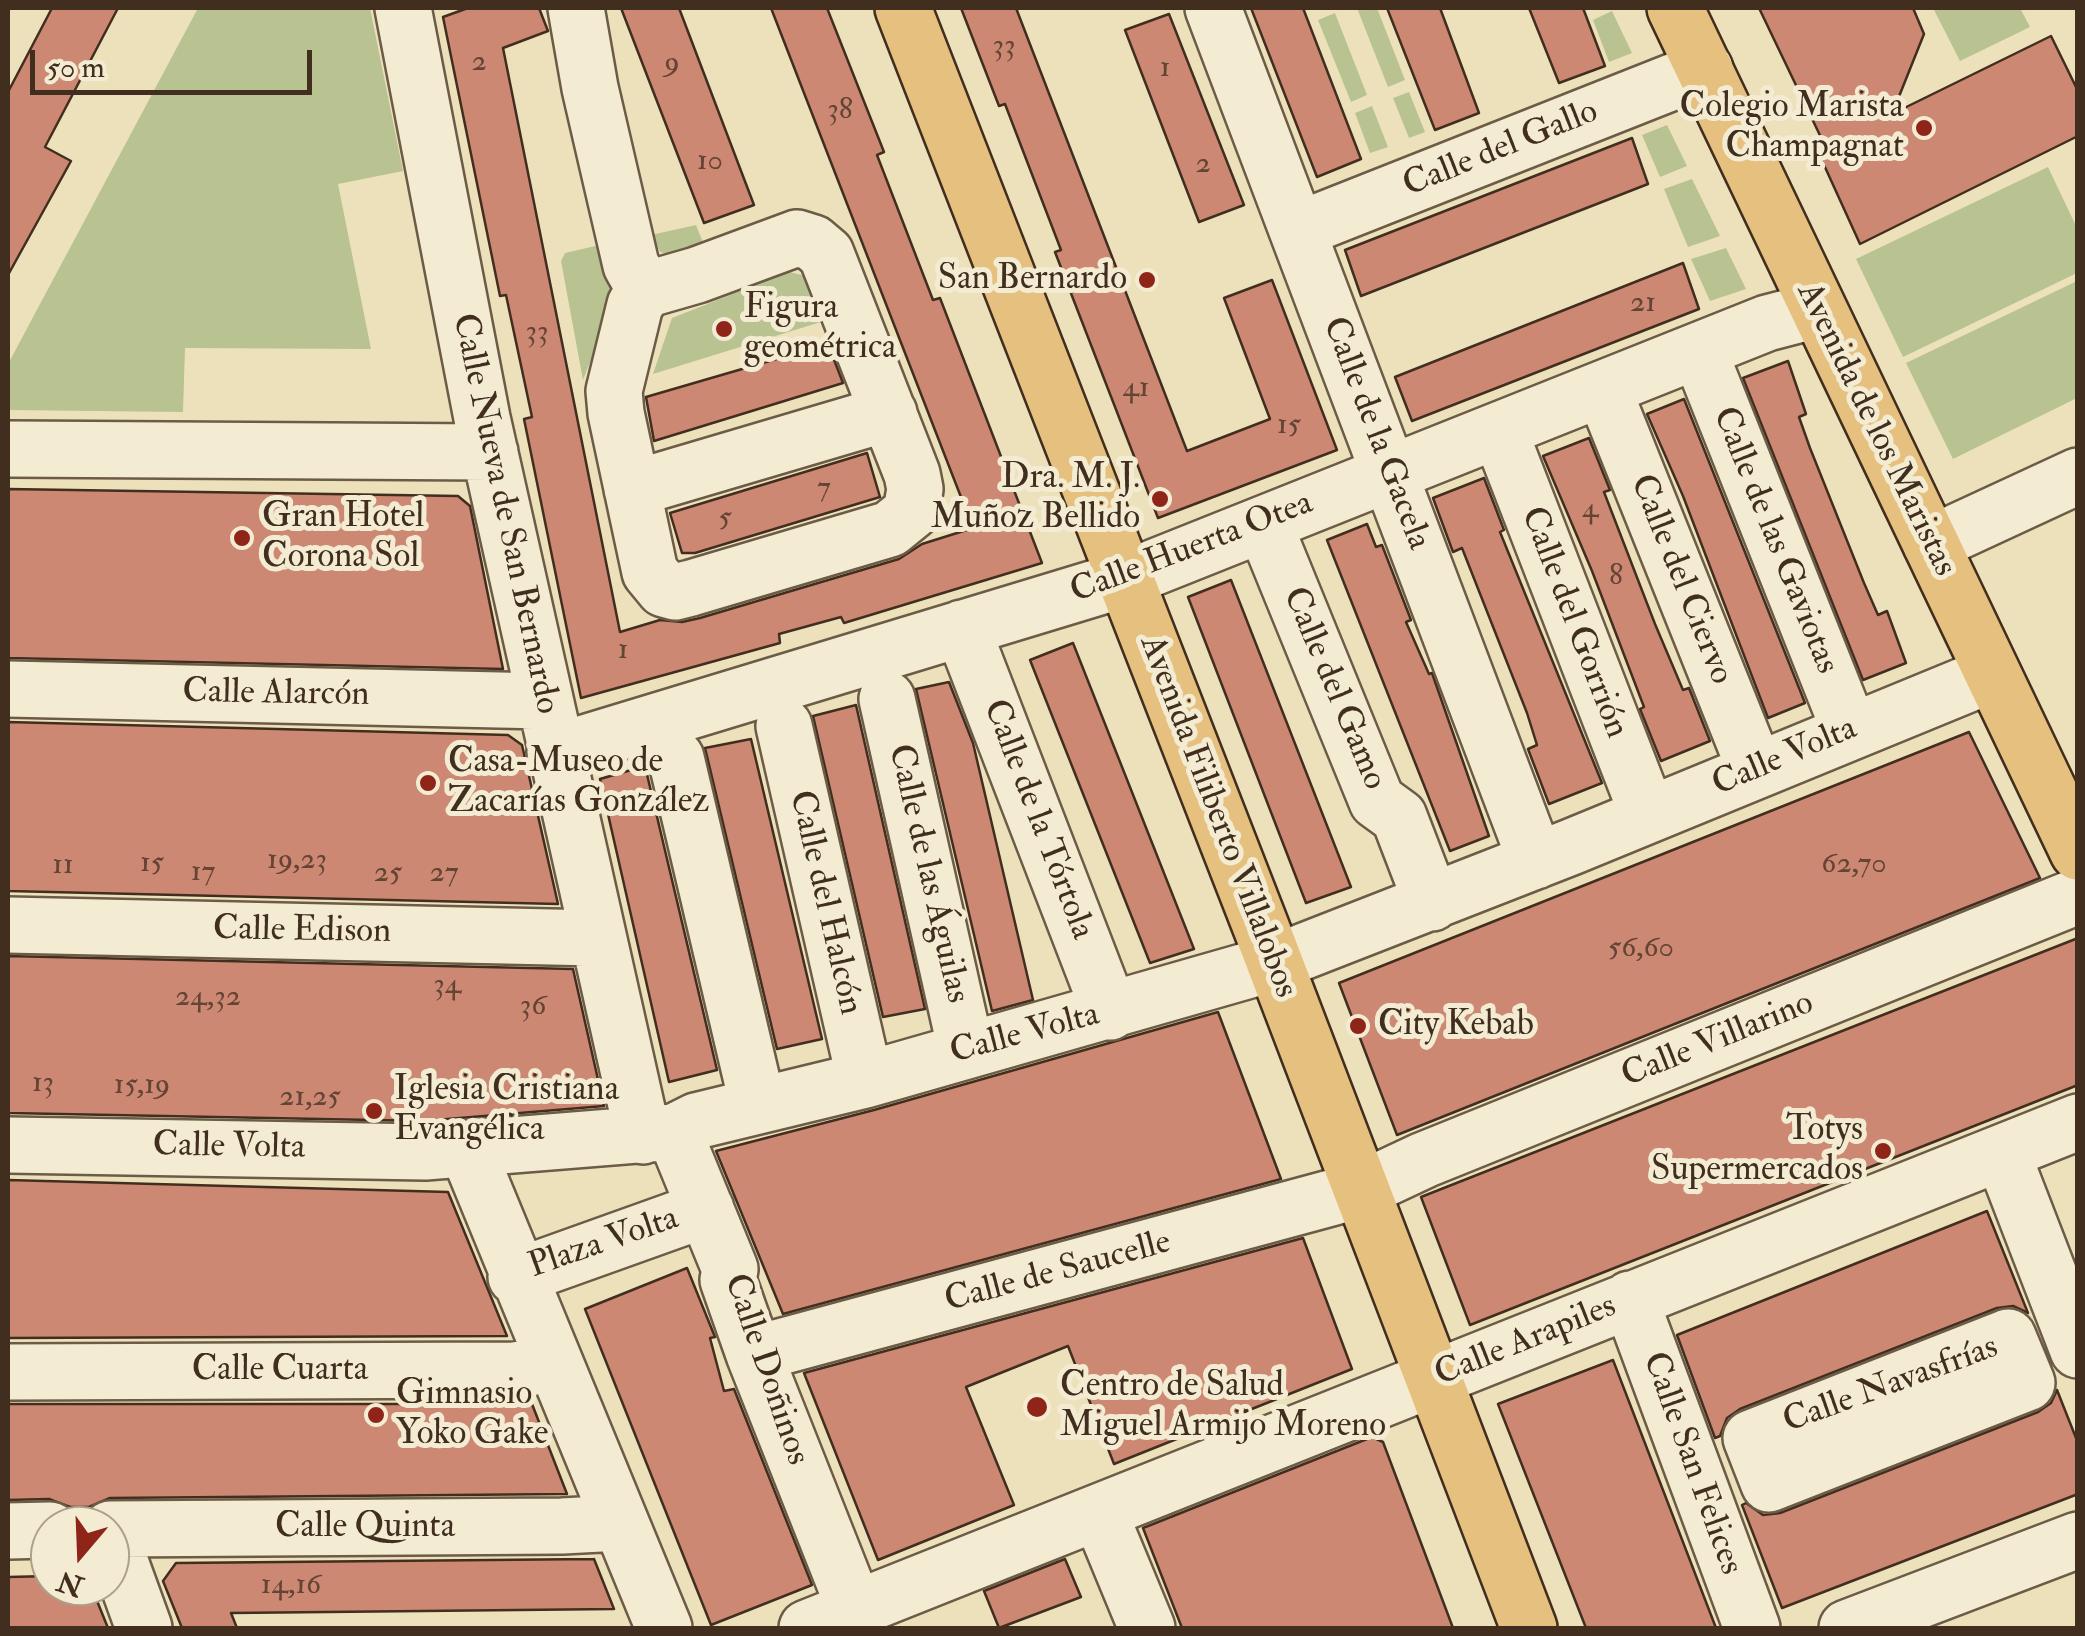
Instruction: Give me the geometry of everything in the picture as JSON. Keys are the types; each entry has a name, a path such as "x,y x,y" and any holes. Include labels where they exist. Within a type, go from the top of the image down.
{"main road":[{"name":"Avenida Filiberto Villalobos","path":"903,8 1529,1628"},
{"name":"Avenida de los Maristas","path":"1675,8 2078,852"}],"street":[{"name":"Calle Nueva de San Bernardo","path":"403,8 490,452 597,938 658,1134"},
{"path":"576,8 590,88 631,265 645,290"},
{"name":"Calle de la Gacela","path":"1213,8 1536,861"},
{"name":"Calle del Gallo","path":"1298,230 1704,70"},
{"path":"796,238 813,242 826,254 889,414 914,489 911,512 890,529 675,592 664,589 650,572 614,391 635,305 645,290 696,276 796,238"},
{"name":"Calle Huerta Otea","path":"549,726 962,628 1125,579 1768,323 1817,310"},
{"name":"Calle de las Gaviotas","path":"1699,350 1850,732"},
{"name":"Calle del Ciervo","path":"1603,389 1756,771"},
{"path":"632,488 889,414"},
{"name":"Calle del Gorrión","path":"1499,430 1648,815"},
{"path":"8,449 490,452"},
{"path":"1931,544 2078,476"},
{"name":"Calle del Gamo","path":"1264,524 1377,801 1399,817 1432,903"},
{"name":"Calle de la Tórtola","path":"962,628 1110,1012"},
{"name":"Calle Volta","path":"8,1144 426,1152 658,1134 1110,1012 1274,963 1432,903 1990,674"},
{"name":"Calle Alarcón","path":"8,689 549,726"},
{"name":"Calle de las Águilas","path":"887,698 966,1050"},
{"name":"Calle del Halcón","path":"784,726 865,1080"},
{"path":"676,758 758,1106"},
{"name":"Calle Villarino","path":"1360,1190 1424,1160 2078,896"},
{"name":"Calle Edison","path":"8,925 597,938"},
{"name":"Calle Arapiles","path":"831,1619 2078,1122"},
{"name":"Calle Doñinos","path":"658,1134 706,1208 730,1268 728,1280 754,1354 831,1619"},
{"name":"Plaza Volta","path":"466,1149 516,1276 706,1208"},
{"path":"2002,1153 2078,1350"},
{"name":"Calle de Saucelle","path":"754,1354 1360,1190"},
{"path":"516,1276 664,1628"},
{"name":"Calle San Felices","path":"1630,1298 1752,1628"},
{"name":"Calle Cuarta","path":"8,1372 515,1370 552,1364"},
{"path":"1099,1512 1147,1628"},
{"name":"Calle Quinta","path":"130,1532 620,1523"},
{"path":"1847,1628 2078,1540"},
{"path":"130,1588 144,1628"}],"green space":[{"path":"198,8 370,8 403,171 338,184 371,349 185,348 183,412 8,410 8,364"},
{"path":"1357,8 1377,8 1405,80 1388,87"},
{"path":"1933,8 2020,8 2030,27 1960,61"},
{"path":"1612,11 1632,53 1609,62 1593,20"},
{"path":"1335,13 1367,95 1351,102 1318,20"},
{"path":"1409,92 1425,132 1409,138 1393,98"},
{"path":"1372,106 1388,147 1370,153 1355,113"},
{"path":"1667,125 1687,166 1660,177 1642,135"},
{"path":"2048,167 2077,228 2077,273 1903,357 1856,259"},
{"path":"1692,179 1720,236 1688,247 1664,189"},
{"path":"696,225 706,250 675,257 660,252 651,235"},
{"path":"604,244 616,297 583,380 561,261 565,253"},
{"path":"1726,248 1746,289 1710,301 1691,259"},
{"path":"789,272 811,282 824,321 653,374 672,318"},
{"path":"2077,281 2077,398 1953,459 1906,363"}],"building":[{"path":"52,8 118,8 45,147 71,161 8,275 8,92"},
{"path":"468,8 539,8 548,31 503,48 620,632 660,620 682,622 700,618 899,559 922,544 973,528 771,8 827,8 884,152 877,155 933,300 940,298 1042,563 844,623 841,617 779,634 780,643 581,698 524,419 532,417 506,295 500,296 443,17"},
{"path":"621,8 679,8 754,205 704,223"},
{"path":"961,8 1016,8 1187,451 1270,419 1224,298 1272,280 1337,450 1158,518 1055,252 1061,250 1005,104 999,106"},
{"path":"1251,8 1303,8 1361,159 1317,177"},
{"path":"1387,8 1440,8 1479,113 1435,130"},
{"path":"1529,8 1583,8 1605,66 1559,83"},
{"name":"Colegio Marista Champagnat","path":"1759,8 1913,8 1924,34 1892,114 2051,36 2078,91 2078,136 1860,244 1819,154 1827,150"},
{"path":"1169,14 1244,205 1199,222 1125,30"},
{"path":"1632,138 1648,184 1361,296 1345,250"},
{"path":"1683,263 1699,309 1412,421 1395,377"},
{"path":"828,344 843,383 654,441 646,397"},
{"path":"1788,361 1806,414 1799,417 1810,448 1878,615 1887,611 1906,663 1863,680 1743,378"},
{"path":"1684,399 1805,703 1768,718 1683,496 1647,414"},
{"path":"1589,438 1610,490 1604,492 1655,624 1683,690 1689,688 1710,741 1661,761 1592,571 1543,456"},
{"path":"867,453 880,497 695,553 682,553 670,513"},
{"path":"1484,478 1504,530 1500,532 1602,783 1549,804 1528,749 1537,745 1527,713 1462,548 1453,552 1433,498"},
{"path":"8,489 458,496 470,506 503,669 8,658"},
{"path":"1367,524 1376,547 1382,545 1411,620 1406,622 1429,674 1432,673 1489,836 1450,851 1327,540"},
{"path":"1231,580 1351,887 1306,903 1188,597"},
{"path":"1073,643 1194,949 1150,963 1030,660"},
{"path":"949,682 973,743 1033,1000 992,1011 916,689"},
{"path":"856,705 925,1009 883,1017 813,716"},
{"path":"8,722 508,735 522,745 558,904 8,891"},
{"path":"1969,732 2040,878 1397,1135 1339,983"},
{"path":"751,739 822,1039 777,1049 705,748"},
{"path":"645,766 717,1070 669,1082 600,779"},
{"path":"2078,938 2078,1085 1470,1325 1421,1197"},
{"path":"8,956 573,969 604,1106 424,1121 8,1113"},
{"path":"1218,1012 1281,1179 783,1314 716,1151"},
{"path":"8,1180 448,1192 507,1336 8,1338"},
{"path":"1987,1211 2028,1313 2013,1306 1997,1308 1740,1409 1727,1418 1720,1436 1715,1438 1677,1335"},
{"path":"1303,1238 1352,1369 1114,1464 1068,1346 1003,1372 966,1387 1014,1505 878,1560 804,1373"},
{"path":"687,1268 715,1337 710,1338 724,1391 734,1389 812,1585 711,1625 585,1309"},
{"path":"1613,1360 1716,1628 1586,1628 1498,1404"},
{"path":"2057,1390 2078,1443 2078,1494 1782,1608 1742,1505 1746,1503 1763,1515 1780,1513 2038,1412 2051,1403"},
{"path":"8,1404 532,1404 567,1494 110,1498 91,1506 67,1506 49,1499 8,1500"},
{"path":"1372,1437 1383,1442 1453,1628 1182,1628 1143,1528"},
{"path":"594,1559 614,1609 231,1613 237,1628 182,1628 163,1581 176,1563"},
{"path":"1065,1559 1081,1597 999,1628 984,1591"},
{"path":"30,1576 30,1606 99,1606 108,1628 8,1628 8,1577"}],"place":[{"name":"Colegio Marista Champagnat","path":"1924,128"},
{"name":"San Bernardo","path":"1147,280"},
{"name":"Figura geométrica","path":"724,329"},
{"name":"Dra. M. J. Muñoz Bellido","path":"1160,499"},
{"name":"Gran Hotel Corona Sol","path":"242,538"},
{"name":"Casa-Museo de Zacarías González","path":"428,783"},
{"name":"City Kebab","path":"1358,1026"},
{"name":"Iglesia Cristiana Evangélica","path":"374,1111"},
{"name":"Totys Supermercados","path":"1883,1151"},
{"name":"Centro de Salud Miguel Armijo Moreno","path":"1037,1407"},
{"name":"Gimnasio Yoko Gake","path":"376,1415"}]}
